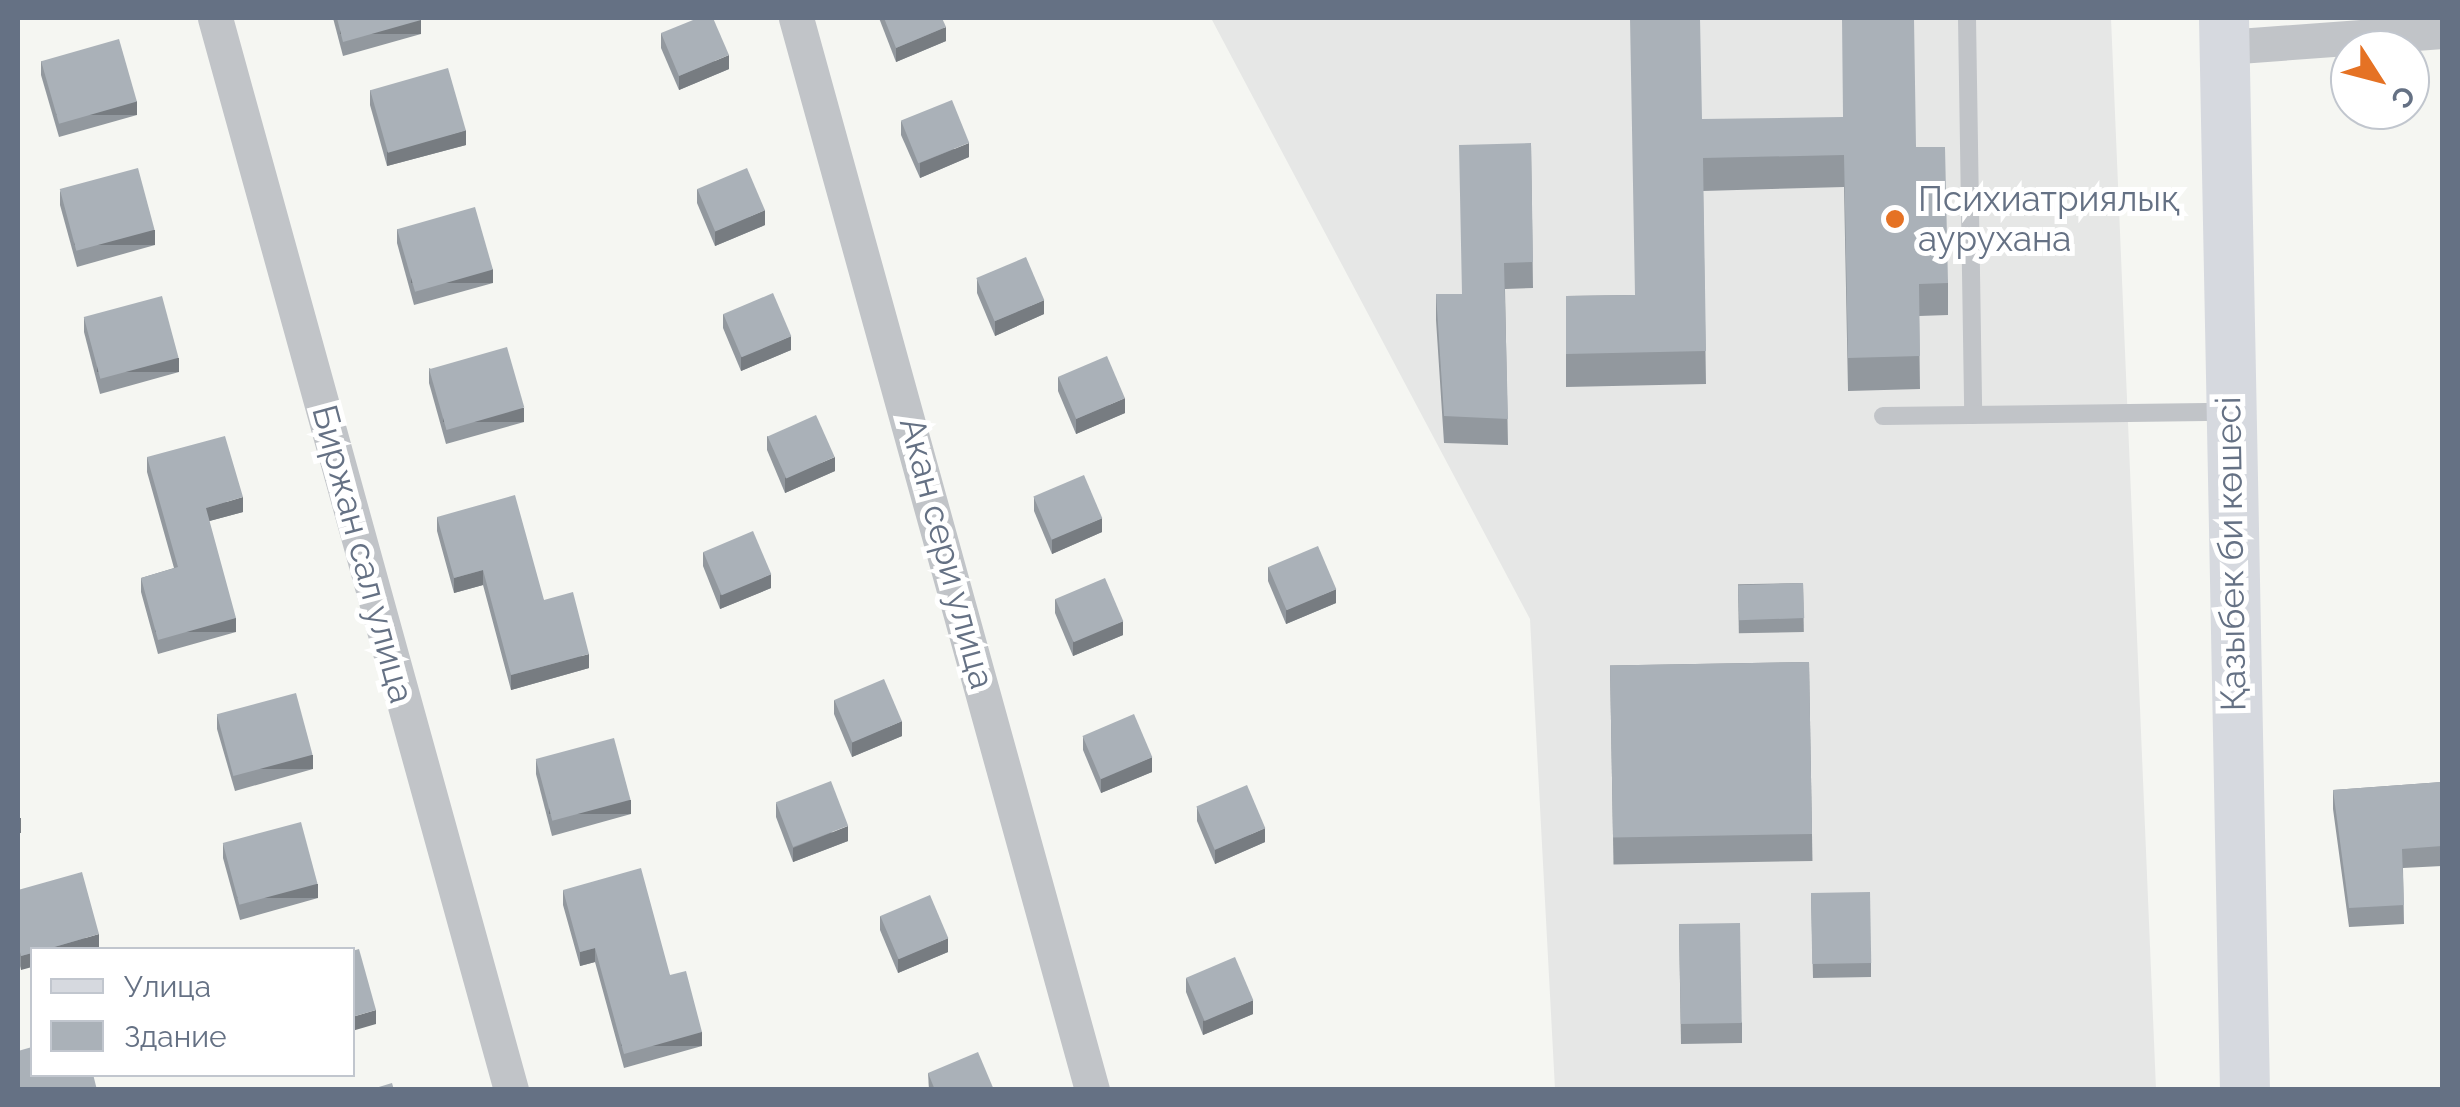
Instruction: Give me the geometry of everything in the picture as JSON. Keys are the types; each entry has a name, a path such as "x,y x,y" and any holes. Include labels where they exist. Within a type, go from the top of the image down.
{"main road":[{"name":"Қазыбек би көшесі","path":"2224,32 2226,412 2246,1090"}],"street":[{"name":"Биржан сал улица","path":"215,18 511,1090"},
{"name":"Акан сери улица","path":"796,18 1092,1090"},
{"path":"2224,32 2442,31"}],"lane":[{"path":"1967,18 1972,415"},
{"path":"1883,416 2226,412"}],"shaded area":[{"path":"1211,18 2111,18 2156,1089 1555,1089 1530,619"}],"building":[{"path":"337,18 421,18 421,20 343,42"},
{"path":"698,18 713,18 729,55 679,76 661,33"},
{"path":"884,18 942,18 946,27 896,48"},
{"name":"Психиатриялық аурухана","path":"1630,18 1700,18 1702,119 1843,117 1842,18 1914,18 1916,147 1945,147 1948,283 1919,284 1920,356 1848,358 1844,155 1703,158 1706,351 1566,354 1566,296 1635,295"},
{"path":"119,39 137,101 59,124 41,61"},
{"path":"448,68 466,130 388,153 370,90"},
{"path":"952,100 969,143 918,163 901,121"},
{"path":"1531,143 1533,262 1504,263 1508,419 1444,416 1436,294 1462,294 1459,145"},
{"path":"138,168 155,230 76,251 60,189"},
{"path":"747,168 765,210 715,231 697,189"},
{"path":"475,207 493,269 415,292 397,229"},
{"path":"1026,257 1044,300 995,321 976,278"},
{"path":"773,293 791,336 742,357 723,314"},
{"path":"162,296 179,358 100,379 84,317"},
{"path":"507,347 524,408 447,430 429,369"},
{"path":"1107,356 1125,398 1076,419 1058,377"},
{"path":"816,415 835,457 786,479 768,437"},
{"path":"225,436 243,497 206,508 236,618 158,640 141,578 178,567 147,457"},
{"path":"1084,475 1102,518 1052,540 1033,496"},
{"path":"515,495 544,600 573,592 589,654 511,675 483,570 454,578 437,517"},
{"path":"753,531 771,574 722,595 703,552"},
{"path":"1318,546 1336,589 1287,610 1268,567"},
{"path":"1105,578 1123,621 1074,642 1055,599"},
{"path":"1803,583 1804,618 1739,620 1738,585"},
{"path":"1809,662 1812,834 1613,837 1610,665"},
{"path":"884,679 902,721 852,742 834,700"},
{"path":"296,693 313,755 233,776 217,714"},
{"path":"1134,714 1152,757 1101,779 1082,736"},
{"path":"614,738 631,800 552,821 536,759"},
{"path":"831,781 848,826 793,847 776,802"},
{"path":"2442,782 2442,846 2402,849 2404,905 2349,908 2333,790"},
{"path":"1247,785 1265,828 1215,850 1196,806"},
{"path":"301,822 318,884 239,905 223,843"},
{"path":"641,868 670,975 686,971 702,1032 624,1054 595,948 580,952 563,890"},
{"path":"82,872 99,934 54,947 30,947 30,954 21,956 18,890"},
{"path":"1870,892 1871,963 1812,964 1811,893"},
{"path":"930,895 948,938 899,959 880,916"},
{"path":"1740,923 1742,1023 1681,1024 1679,924"},
{"path":"359,949 376,1010 355,1016 355,950"},
{"path":"1235,957 1253,1000 1205,1021 1186,978"},
{"path":"30,1048 30,1077 94,1077 97,1090 18,1090 18,1051"},
{"path":"978,1052 994,1090 935,1090 928,1073"},
{"path":"392,1083 394,1090 369,1090"}],"place":[{"name":"Психиатриялық аурухана","path":"1895,219"}]}
